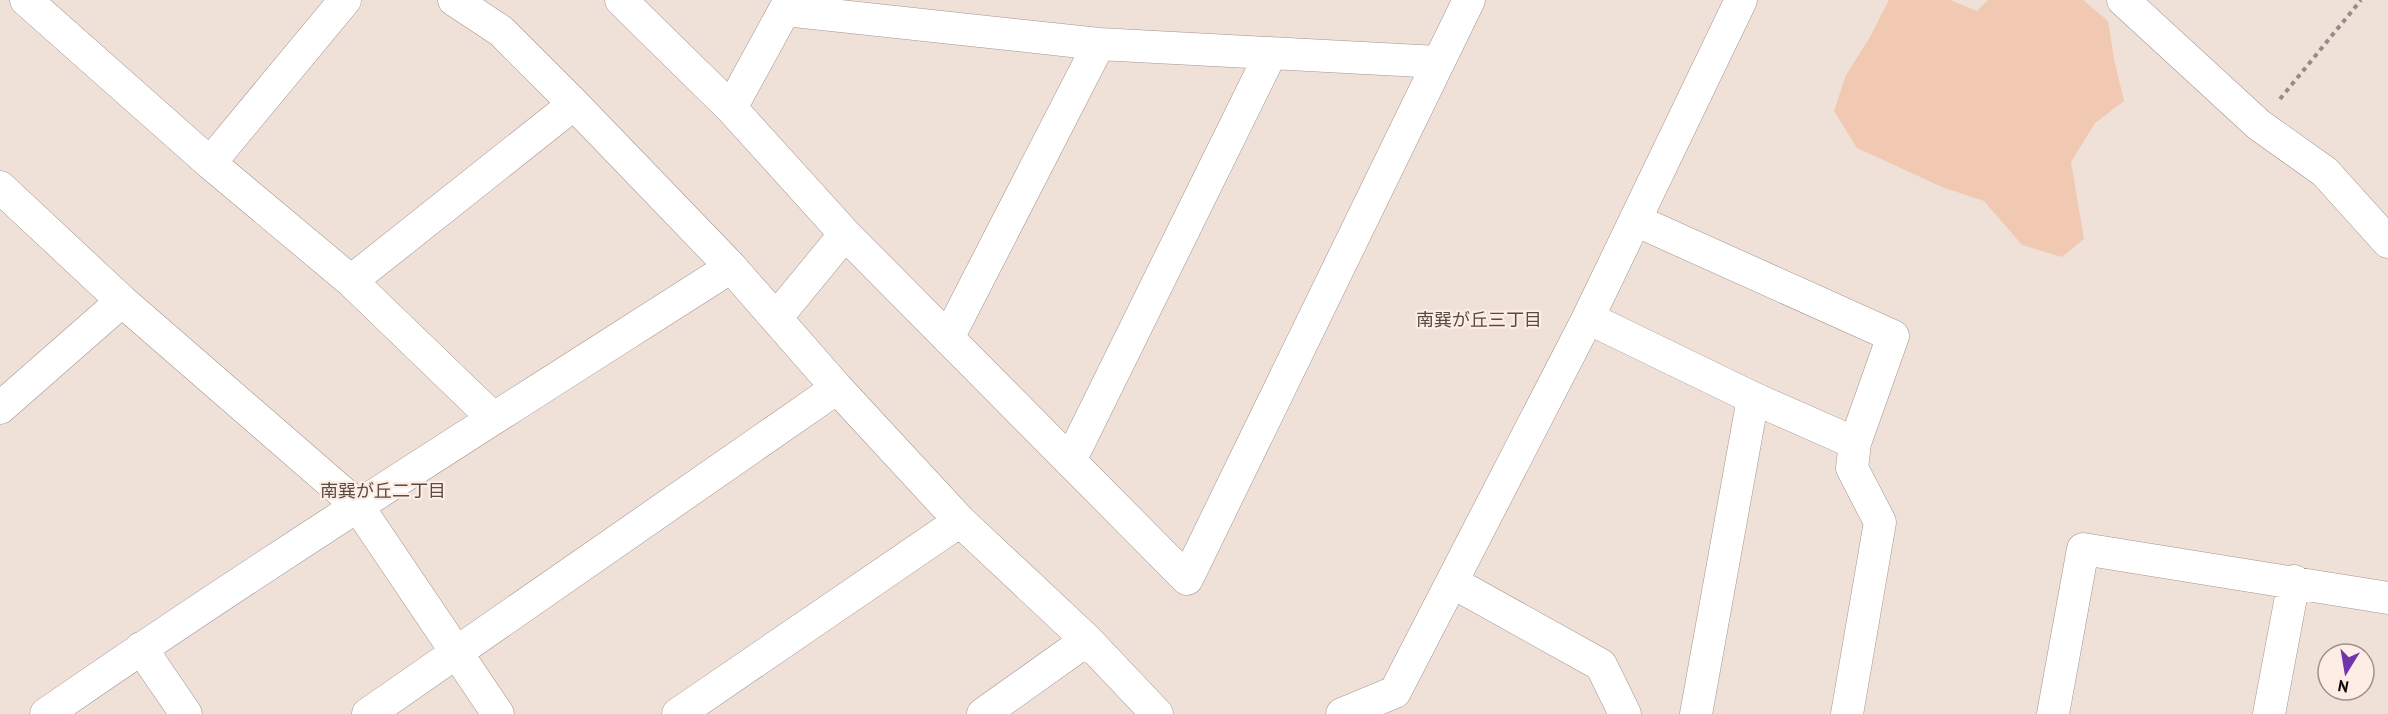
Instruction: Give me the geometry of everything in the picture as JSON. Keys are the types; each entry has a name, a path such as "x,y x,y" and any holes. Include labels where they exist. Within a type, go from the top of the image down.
{"street":[{"path":"26,0 210,163 351,282 493,418"},
{"path":"210,163 345,0"},
{"path":"454,0 501,31 574,104 731,267 837,388 960,521 1087,640 1157,714"},
{"path":"621,0 731,108 845,234 1187,579 1469,0"},
{"path":"1342,714 1395,692 1588,318 1741,0"},
{"path":"2123,0 2259,125 2325,172 2388,242"},
{"path":"731,108 788,5 1099,44 1438,62"},
{"path":"948,338 1099,44"},
{"path":"1070,461 1271,53"},
{"path":"351,282 574,104"},
{"path":"0,187 122,301 357,505 498,714"},
{"path":"1635,220 1893,336 1854,443 1852,468 1880,522 1847,714"},
{"path":"776,318 845,234"},
{"path":"46,714 357,505 731,267"},
{"path":"0,408 122,301"},
{"path":"1588,318 1753,398 1854,443"},
{"path":"368,714 837,388"},
{"path":"1696,714 1753,398"},
{"path":"678,714 960,521"},
{"path":"2054,714 2083,549 2294,581 2388,598"},
{"path":"2269,714 2294,581"},
{"path":"1452,582 1601,665 1624,714"},
{"path":"983,714 1087,640"},
{"path":"141,648 186,714"}],"path":[{"path":"2259,125 2361,0"}],"shaded area":[{"path":"1889,0 1950,0 1977,11 1988,0 2083,0 2108,21 2124,101 2095,123 2071,162 2084,239 2062,257 2022,245 1984,201 1942,187 1857,148 1834,111 1846,75 1870,37"}],"district":[{"name":"南巽が丘三丁目","path":"1479,319"},
{"name":"南巽が丘二丁目","path":"383,490"}]}
